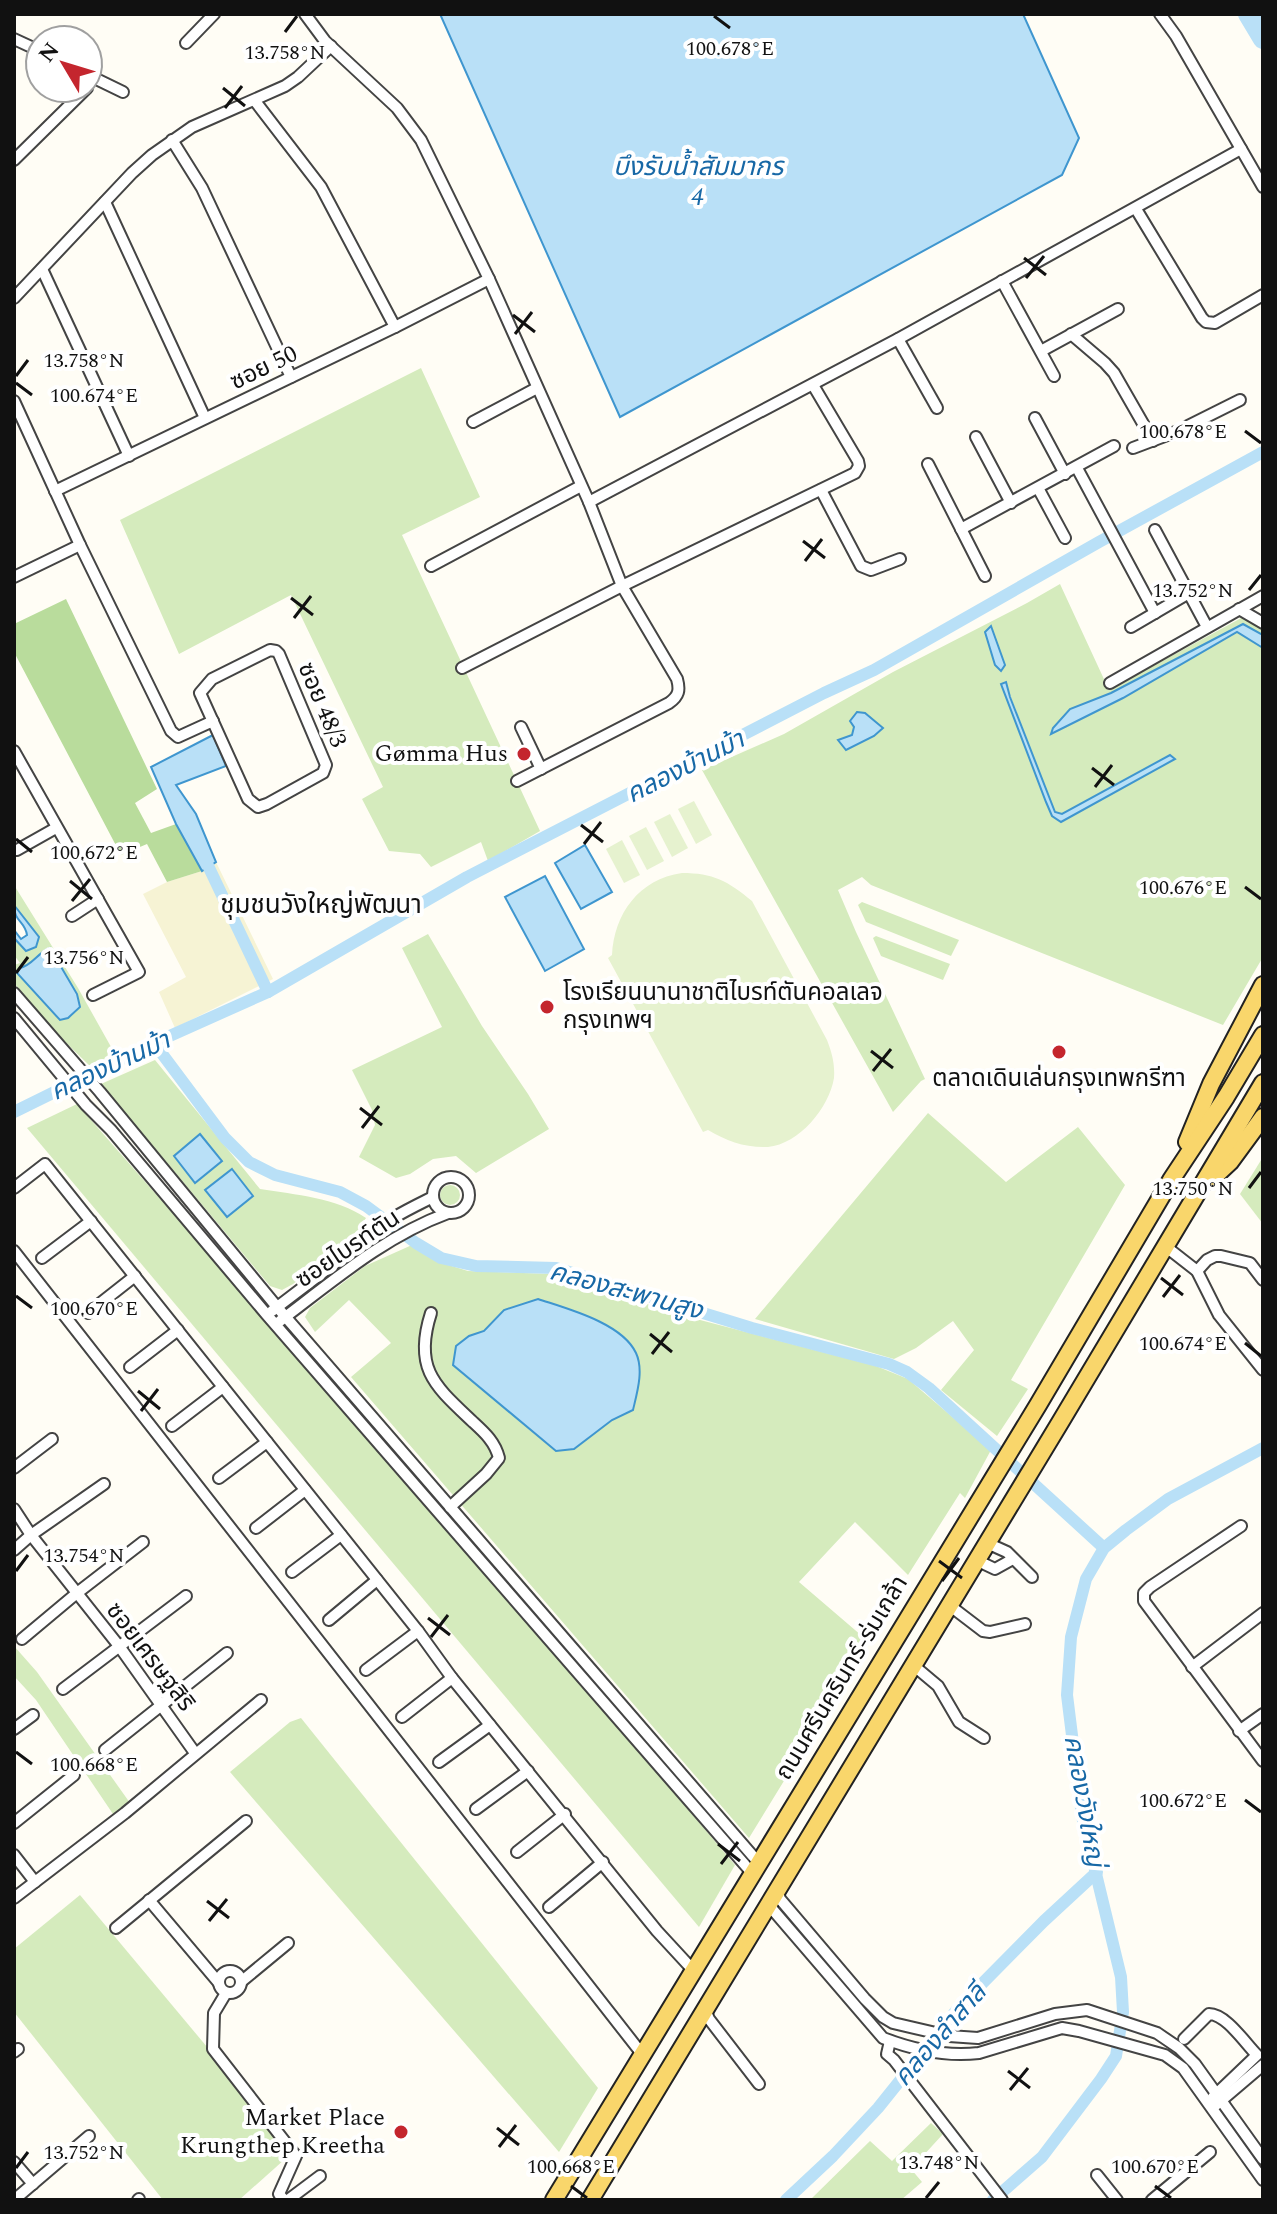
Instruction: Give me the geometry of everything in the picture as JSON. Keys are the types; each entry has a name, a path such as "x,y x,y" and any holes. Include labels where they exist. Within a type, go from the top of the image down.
{"main road":[{"name":"ถนนศรีนครินทร์-ร่มเกล้า","path":"1171,1180 1211,1084 1263,985"},
{"name":"ถนนศรีนครินทร์-ร่มเกล้า","path":"554,2200 1038,1405 1171,1180 1263,1035"},
{"path":"593,2195 1263,1083"},
{"path":"1199,1191 1230,1162 1263,1117"}],"street":[{"path":"186,43 214,14"},
{"path":"305,14 331,46 397,108 421,140 489,279 589,502 622,586 677,679 679,693 669,703 517,781"},
{"path":"1160,14 1176,36 1263,187"},
{"path":"14,298 132,173 172,140 215,116 285,86 331,46"},
{"path":"104,86 123,92"},
{"path":"255,101 321,187 395,327"},
{"path":"14,160 69,104"},
{"path":"172,140 202,188 291,377"},
{"path":"589,502 898,339 1241,149"},
{"path":"105,202 205,418"},
{"path":"1136,209 1206,322 1215,323 1263,295"},
{"path":"42,269 129,456"},
{"name":"ซอย 50","path":"55,491 489,279"},
{"path":"1002,281 1054,376"},
{"path":"1041,351 1118,309"},
{"path":"1071,334 1114,373 1153,441"},
{"path":"898,339 937,408"},
{"path":"462,668 855,473 859,466 813,385"},
{"path":"473,422 537,388"},
{"path":"1133,448 1178,431 1240,400"},
{"path":"14,401 171,731 178,737 213,721"},
{"path":"1035,418 1065,474"},
{"path":"976,437 1011,503"},
{"path":"961,529 1114,446"},
{"path":"928,464 985,576"},
{"path":"1077,468 1155,613"},
{"path":"431,566 581,486"},
{"path":"1038,488 1065,538"},
{"path":"821,490 861,566 871,570 900,559"},
{"path":"1155,530 1207,627"},
{"path":"14,577 80,545"},
{"path":"1131,627 1189,593"},
{"path":"1110,683 1263,596"},
{"path":"1239,609 1263,623"},
{"name":"ซอย 48/3","path":"273,650 279,654 325,769 267,804 254,806 213,721 200,693 207,683 273,650"},
{"path":"521,727 541,769"},
{"path":"15,756 139,972 93,995"},
{"path":"17,850 56,828"},
{"path":"72,916 98,899"},
{"path":"14,993 277,1307 755,1867"},
{"path":"14,1018 267,1315 755,1867"},
{"path":"14,1188 45,1164 418,1631 452,1678 657,1931 693,1970"},
{"name":"ซอยไบรท์ตัน","path":"267,1315 373,1231 433,1197 437,1184 446,1177 457,1177 467,1184 470,1196 467,1205 460,1211 425,1221 373,1251 276,1325"},
{"path":"433,1197 437,1207 448,1213"},
{"path":"42,1258 91,1221"},
{"path":"1165,1246 1197,1271 1219,1315 1263,1370"},
{"path":"14,1251 642,2054"},
{"path":"1197,1271 1207,1260 1221,1256 1250,1263 1263,1280"},
{"path":"88,1313 135,1276"},
{"path":"431,1313 423,1350 431,1375 443,1394 491,1438 499,1458 450,1507"},
{"path":"130,1367 178,1330"},
{"path":"172,1426 223,1387"},
{"path":"14,1468 52,1439"},
{"path":"219,1478 267,1442"},
{"path":"14,1550 104,1484"},
{"path":"256,1528 305,1490"},
{"name":"ซอยเศรษฐสิริ","path":"14,1509 162,1703 195,1753"},
{"path":"1241,1526 1144,1593 1146,1605 1263,1761"},
{"path":"292,1572 341,1535"},
{"path":"22,1639 143,1542"},
{"path":"987,1543 1007,1552 1032,1577"},
{"path":"976,1560 995,1569 1013,1559"},
{"path":"329,1620 377,1580"},
{"path":"63,1689 186,1596"},
{"path":"949,1605 983,1631 1025,1624"},
{"path":"1192,1667 1263,1613"},
{"path":"366,1670 418,1631"},
{"path":"105,1750 227,1653"},
{"path":"913,1665 938,1686 959,1722 984,1738"},
{"path":"402,1717 452,1678"},
{"path":"14,1898 125,1813 261,1700"},
{"path":"1239,1731 1263,1714"},
{"path":"14,1729 33,1715"},
{"path":"439,1762 490,1725"},
{"path":"476,1809 528,1771"},
{"path":"14,1823 74,1775"},
{"path":"517,1852 565,1814"},
{"path":"116,1928 246,1821"},
{"path":"14,1855 35,1882"},
{"path":"549,1907 603,1862"},
{"path":"1263,2156 1187,2056 1167,2039 1087,2010 1055,2014 978,2038 949,2036 893,2023 865,1999 774,1895 773,1910 883,2038 908,2047 949,2055 979,2053 1062,2028 1152,2051 1173,2059 1183,2068 1263,2180"},
{"path":"149,1900 222,1988 237,1991 242,1981 288,1943"},
{"path":"242,1981 236,1972 229,1971 220,1976 222,1988 214,2013 213,2049 296,2156 279,2194 286,2200 320,2176"},
{"path":"705,2009 709,2019 759,2084"},
{"path":"1184,2039 1209,2014 1217,2014 1261,2061 1210,2106"},
{"path":"890,2041 887,2054 1002,2200"},
{"path":"14,2200 89,2136"},
{"path":"1152,2200 1210,2152"},
{"path":"14,2162 33,2184"},
{"path":"1097,2175 1117,2200"}],"shaded area":[{"path":"216,862 273,979 175,1028 159,992 186,977 143,894 167,882 202,871"}],"green space":[{"path":"421,368 480,497 402,535 540,831 488,861 481,842 431,867 420,854 389,851 362,799 383,787 291,595 179,654 120,520"},
{"path":"1060,584 1109,690 1243,617 1263,629 1263,635 1243,624 1111,693 1070,709 1052,733 1123,698 1237,632 1263,648 1263,957 1223,1025 871,885 862,877 838,890 925,1079 893,1112 702,770 784,734 893,672","holes":["1005,682 1055,812 1062,814 1169,755 1061,822 1052,816 1046,802 1001,684"]},
{"path":"66,599 157,789 135,803 151,833 176,824 202,871 167,882 147,844 121,855 14,652 14,624"},
{"path":"694,801 712,835 696,844 678,809"},
{"path":"670,814 688,848 672,857 654,822"},
{"path":"646,827 664,861 647,870 629,836"},
{"path":"622,840 640,875 624,883 606,849"},
{"path":"682,873 720,880 752,901 829,1045 834,1078 826,1101 811,1123 780,1144 768,1147 744,1145 708,1130 703,1132 608,958 612,955 618,926 632,901 653,883"},
{"path":"14,885 115,1054 92,1068 56,1033 14,983 14,965 20,963 14,955 14,938 27,951 39,937 14,905"},
{"path":"862,902 959,940 951,956 866,922 858,905"},
{"path":"428,934 482,1026 549,1129 476,1173 456,1156 433,1159 410,1174 396,1178 359,1157 375,1125 372,1110 352,1070 442,1027 402,948"},
{"path":"876,936 950,964 943,980 881,956 873,938"},
{"path":"155,1060 260,1189 315,1198 354,1211 366,1218 354,1238 293,1284 282,1290 270,1286 101,1084"},
{"path":"77,1104 521,1611 735,1865 699,1927 27,1128"},
{"path":"928,1113 1006,1182 1078,1127 1125,1185 1011,1380 1028,1389 997,1436 941,1390 974,1350 953,1321 916,1348 894,1359 755,1319"},
{"path":"1263,1157 1263,1224 1240,1194"},
{"path":"450,1185 457,1188 460,1195 457,1202 450,1205 443,1202 440,1195 443,1188"},
{"path":"412,1245 445,1264 468,1271 554,1274 681,1315 876,1366 908,1379 991,1450 965,1498 960,1493 908,1575 855,1522 799,1582 869,1642 749,1838 351,1377 391,1343 349,1300 315,1332 305,1317 310,1308 365,1266","holes":["484,1331 633,1410 612,1420 574,1449 556,1451 453,1365 469,1336"]},
{"path":"14,1646 37,1672 130,1803 113,1814 36,1700 14,1676"},
{"path":"301,1718 598,2088 559,2152 230,1772 290,1722"},
{"path":"80,1895 294,2151 239,2200 163,2200 14,2012 14,1949"},
{"path":"931,2123 943,2134 911,2169 922,2182 901,2200 810,2200 870,2141 892,2161"}],"water":[{"name":"บึงรับน้ำสัมมากร 4","path":"440,14 1023,14 1079,138 1062,175 620,417"},
{"path":"1243,624 1263,635 1263,648 1237,632 1123,698 1051,734 1070,709 1111,693"},
{"path":"991,626 1005,665 1001,671 995,665 985,632"},
{"path":"1006,682 1055,812 1062,814 1170,755 1175,759 1061,822 1052,816 1046,802 1001,684"},
{"path":"857,712 865,713 883,728 846,750 838,740 852,735 854,727 850,721"},
{"path":"213,735 226,766 176,785 196,814 216,862 202,871 176,824 151,767"},
{"path":"585,845 612,892 581,909 555,863"},
{"path":"545,876 584,949 545,971 505,897"},
{"path":"14,905 39,937 36,947 26,951 14,938 14,930 21,939 27,935"},
{"path":"50,948 77,994 80,1007 68,1018 60,1020 17,973"},
{"path":"200,1134 222,1161 195,1183 174,1156"},
{"path":"232,1169 253,1196 227,1217 205,1190"},
{"path":"538,1299 607,1325 629,1342 638,1360 639,1382 633,1410 612,1420 574,1449 556,1451 453,1365 456,1346 469,1336 484,1331 504,1310"}],"waterway":[{"name":"คลองวังใหญ่","path":"1248,14 1263,39"},
{"name":"คลองบ้านม้า","path":"14,1112 154,1043 268,992 467,877 874,670 1263,452"},
{"path":"202,853 268,992"},
{"name":"คลองสะพานสูง","path":"154,1043 225,1138 249,1162 275,1175 340,1192 366,1206 441,1258 476,1266 556,1268 752,1328 889,1364 907,1372 929,1388 1104,1548"},
{"name":"คลองวังใหญ่","path":"993,2200 1042,2157 1101,2079 1116,2056 1123,2012 1121,1977 1082,1816 1067,1695 1071,1637 1086,1579 1104,1548 1126,1530 1168,1499 1263,1448"},
{"name":"คลองลำสาลี","path":"786,2200 878,2108 959,2007 1097,1872"}],"place":[{"name":"Gømma Hus","path":"524,754"},
{"name":"โรงเรียนนานาชาติไบรท์ตันคอลเลจ กรุงเทพฯ","path":"547,1007"},
{"name":"ตลาดเดินเล่นกรุงเทพกรีฑา","path":"1059,1052"},
{"name":"Market Place Krungthep Kreetha","path":"401,2132"}],"district":[{"name":"ชุมชนวังใหญ่พัฒนา","path":"321,905"}]}
